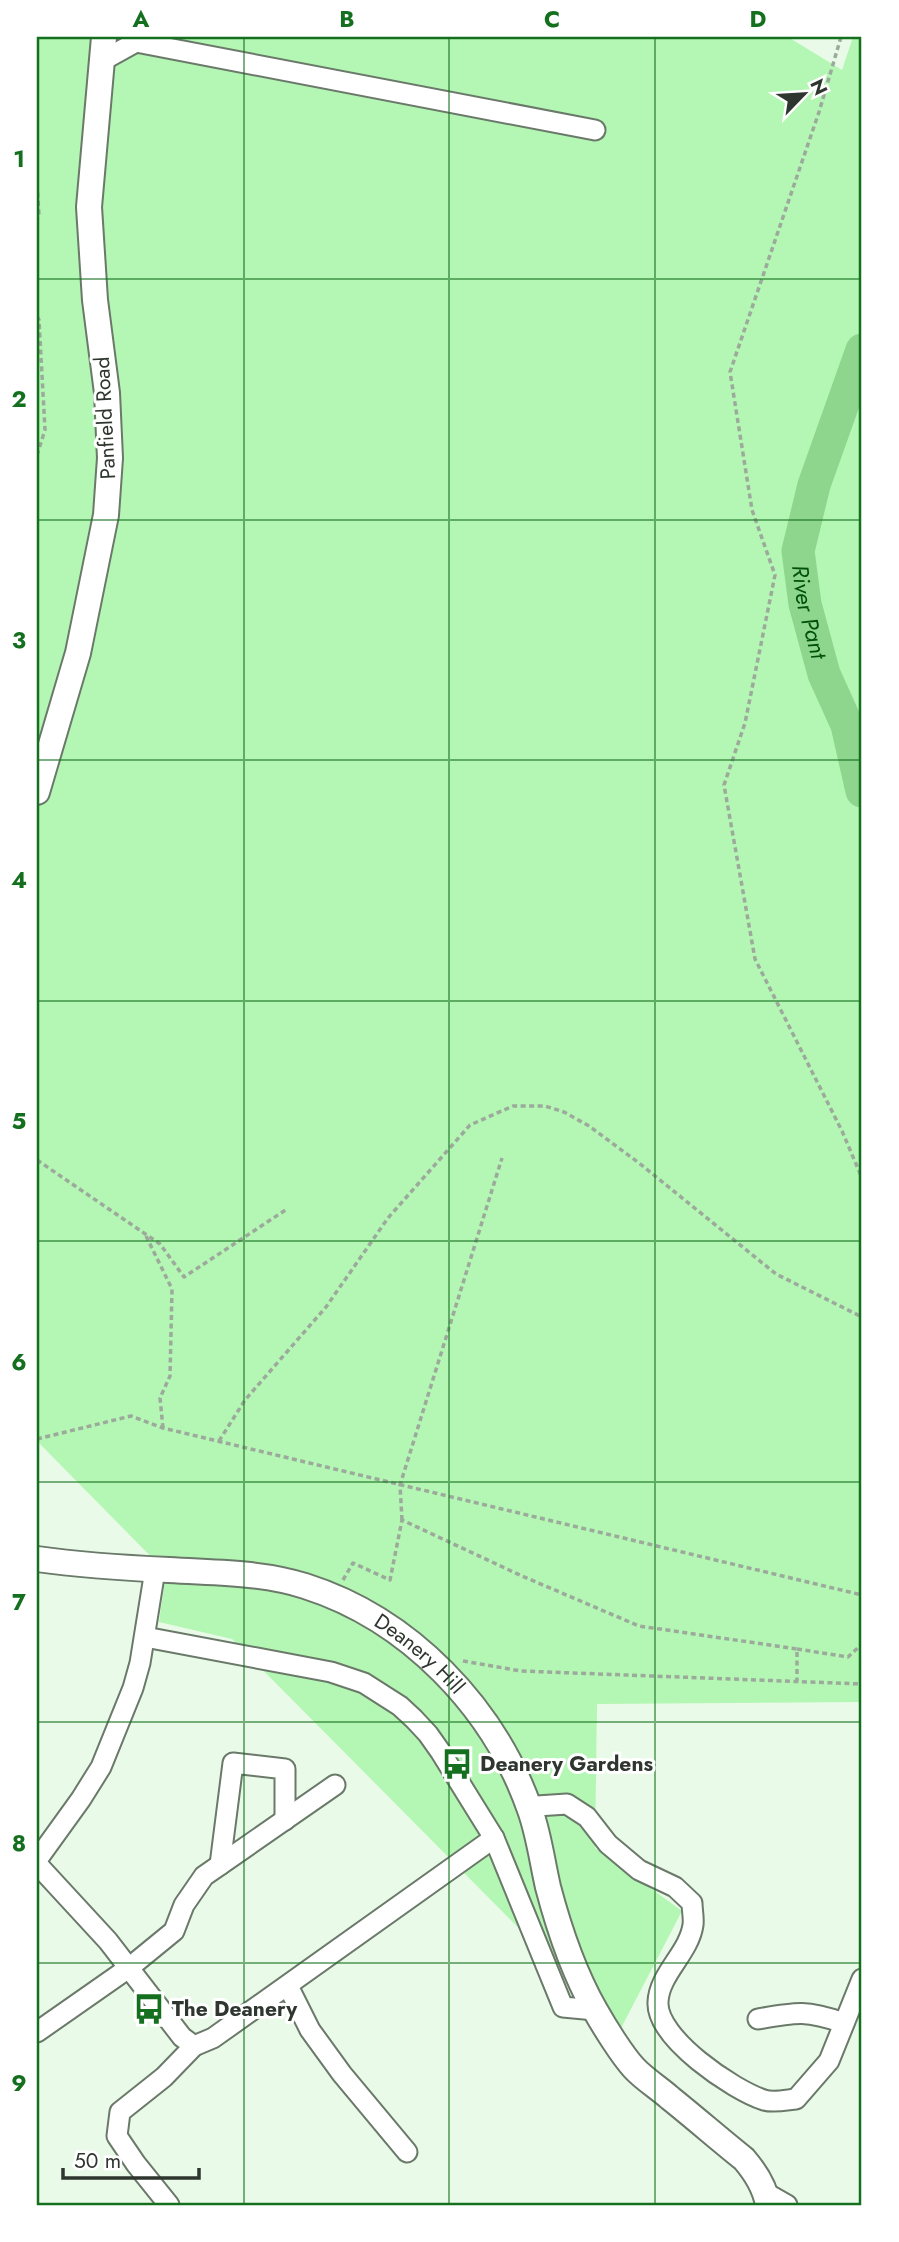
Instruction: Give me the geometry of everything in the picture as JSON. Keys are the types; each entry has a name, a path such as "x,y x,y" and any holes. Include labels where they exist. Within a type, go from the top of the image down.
{"main road":[{"name":"Panfield Road","path":"37,792 78,653 106,515 110,458 107,393 95,300 89,207 104,37"},
{"name":"Deanery Hill","path":"37,1559 155,1570 240,1573 305,1586 349,1603 386,1625 425,1655 481,1715 505,1754 530,1810 560,1928 595,2010 633,2067 744,2159 773,2201"}],"street":[{"path":"100,62 136,41 595,130"},
{"path":"155,1570 145,1637 133,1688 101,1767 37,1862 130,1967 182,2037 194,2046"},
{"path":"145,1637 331,1672 363,1683 400,1706 428,1734 494,1838 563,2007 595,2010"},
{"path":"220,1865 233,1763 285,1769 285,1820"},
{"path":"37,2032 130,1967 174,1931 184,1905 204,1876 335,1785"},
{"path":"530,1810 537,1806 567,1804 587,1817 608,1844 639,1870 675,1887 692,1903 693,1926 682,1954 664,1983 658,2002 659,2010 661,2019 672,2036 722,2080 766,2101 796,2099 829,2061 862,1979"},
{"path":"169,2205 117,2136 120,2112 164,2077 194,2046 213,2038 288,1986 494,1838"},
{"path":"288,1986 310,2030 342,2074 407,2152"},
{"path":"758,2019 802,2012 844,2023"}],"path":[{"path":"841,37 819,112 730,372 752,510 775,575 745,723 724,785 755,959 842,1131 862,1178"},
{"path":"37,184 37,220"},
{"path":"37,316 45,430 37,455"},
{"path":"219,1441 245,1400 326,1307 388,1218 415,1187 470,1125 513,1106 545,1106 564,1112 589,1126 776,1274 862,1317"},
{"path":"333,1597 353,1563 390,1580 402,1520 400,1485 502,1158"},
{"path":"37,1160 160,1244 184,1277 287,1209"},
{"path":"145,1234 172,1290 170,1376 160,1398 163,1428"},
{"path":"37,1439 131,1416 163,1428 862,1595"},
{"path":"402,1520 522,1576 639,1626 848,1657 862,1644"},
{"path":"797,1649 797,1681"},
{"path":"425,1655 521,1671 862,1684"}],"green space":[{"path":"37,37 788,37 842,70 853,37 862,37 862,1702 597,1704 595,1848 682,1911 620,2030 232,1639 159,1622 165,1580 173,1579 37,1441"}],"waterway":[{"name":"River Pant","path":"862,350 814,485 798,551 805,604 824,674 847,725 862,791"}],"place":[{"name":"Deanery Gardens","path":"457,1764"},
{"name":"The Deanery","path":"149,2009"}]}
